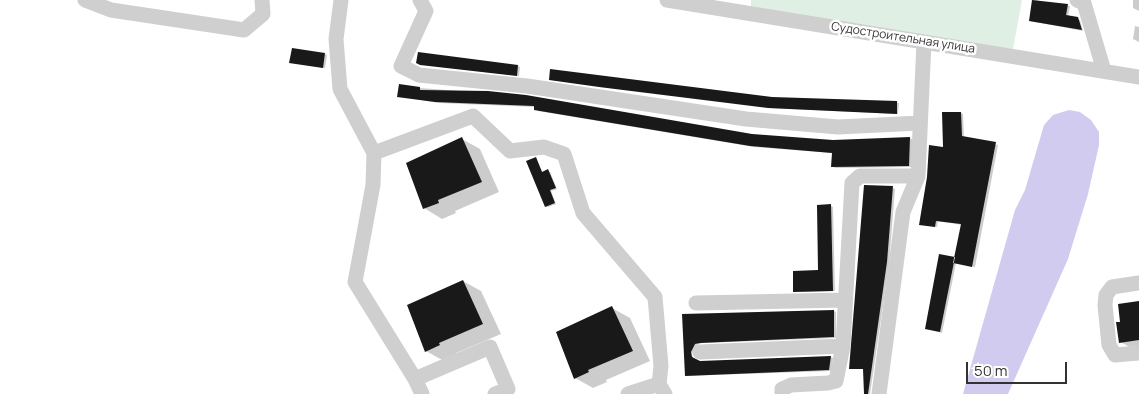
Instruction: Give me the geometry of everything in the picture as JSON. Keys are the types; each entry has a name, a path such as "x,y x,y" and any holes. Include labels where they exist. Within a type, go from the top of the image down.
{"street":[{"path":"85,0 111,10 244,30 263,14 262,0"},
{"path":"341,0 336,39 340,89 374,153 373,185 354,282 415,379 422,394"},
{"path":"420,0 426,11 401,66 419,75 527,86 746,119 838,127 920,123"},
{"name":"Судостроительная улица","path":"667,0 745,6 924,42 1139,77"},
{"path":"1077,0 1084,3 1104,71"},
{"path":"879,394 903,212 918,176 924,42"},
{"path":"374,153 473,116 510,151 544,147 564,154 584,213 655,297 662,389 628,394"},
{"path":"782,394 782,389 791,385 836,381 843,346 852,183 860,176 918,176"},
{"path":"1139,283 1112,287 1106,295 1105,305 1109,344 1116,355 1139,353"},
{"path":"696,303 845,300"},
{"path":"700,352 843,346"},
{"path":"415,379 490,347 508,389 495,394"}],"green space":[{"path":"751,0 1022,0 1013,49 751,10"}],"shaded area":[{"path":"1069,110 1080,112 1091,120 1099,132 1099,145 1088,194 1068,259 1008,394 963,394 1015,210 1025,190 1044,125 1053,115"}],"building":[{"path":"1032,0 1068,4 1066,15 1078,17 1082,30 1029,21"},
{"path":"292,48 325,53 323,68 289,63"},
{"path":"418,52 518,65 517,76 420,65 416,63"},
{"path":"550,69 772,97 897,101 897,114 768,108 599,87 549,80"},
{"path":"399,84 420,87 420,90 488,91 526,95 752,134 833,140 910,137 909,166 831,167 832,153 750,146 534,110 534,106 435,102 397,97"},
{"path":"942,112 961,112 962,136 996,142 972,267 953,263 961,224 936,221 935,227 919,225 927,177 929,145 943,147"},
{"path":"462,137 482,182 438,200 439,203 423,209 406,163"},
{"path":"536,157 542,172 548,169 556,188 550,190 555,203 545,207 526,161"},
{"path":"864,185 893,186 887,262 868,394 864,394 863,369 849,369"},
{"path":"831,204 833,291 793,292 793,271 818,270 817,205"},
{"path":"939,254 955,257 940,332 925,329"},
{"path":"463,280 483,324 439,343 440,345 425,352 407,305"},
{"path":"1139,301 1139,340 1119,343 1116,322 1120,322 1118,304"},
{"path":"612,306 633,351 588,370 589,372 574,379 556,332"},
{"path":"834,310 834,337 700,343 695,344 691,352 692,357 700,361 831,356 829,370 685,376 682,314"}]}
